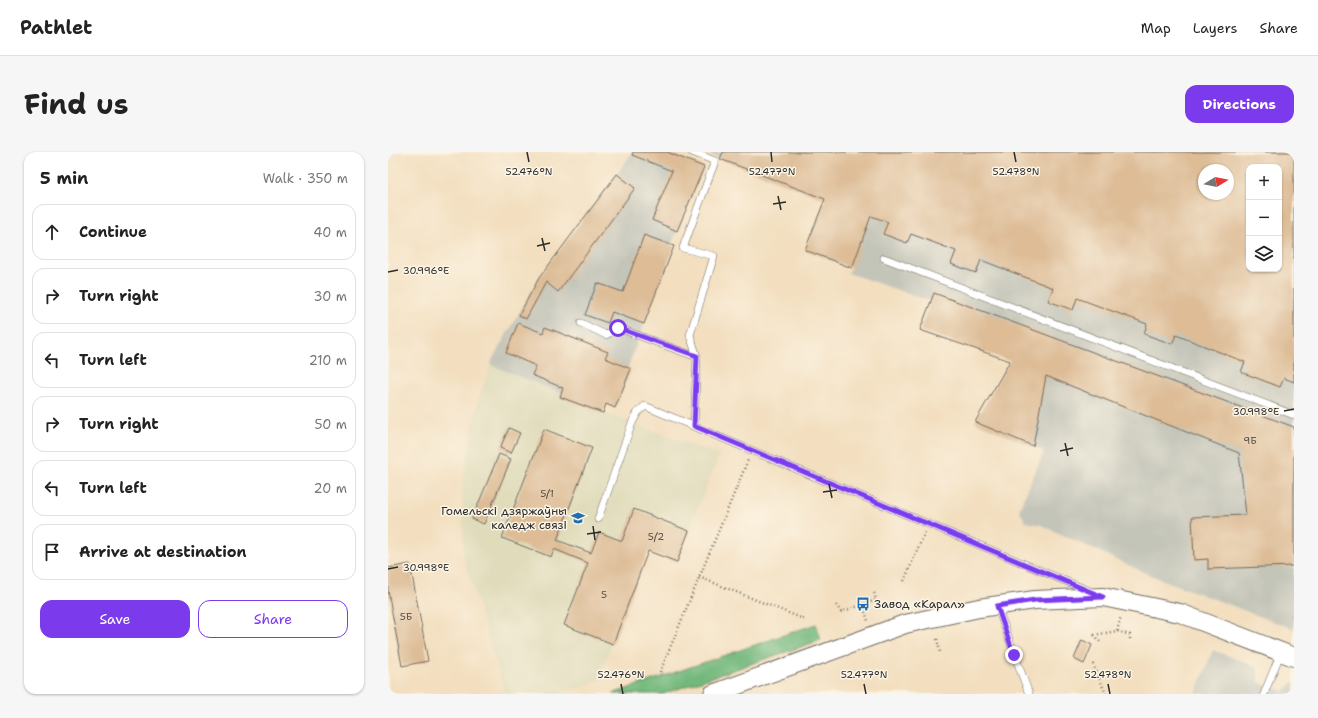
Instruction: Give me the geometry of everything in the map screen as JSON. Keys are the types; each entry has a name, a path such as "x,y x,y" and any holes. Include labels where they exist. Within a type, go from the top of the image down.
{"main road":[{"path":"715,694 905,624 1035,600 1103,597 1180,613 1288,654"}],"lane":[{"path":"692,152 715,161 684,248 714,256 690,335 697,356 694,426"},
{"path":"884,258 1294,415"},
{"path":"581,323 606,336 618,328 697,356"},
{"path":"598,519 632,423 638,412 645,406 1103,597"},
{"path":"997,606 1029,694"},
{"path":"1264,694 1288,654"}],"path":[{"path":"660,672 752,450"},
{"path":"904,581 928,524"},
{"path":"699,577 806,620"},
{"path":"836,605 841,612 876,600 874,592"},
{"path":"1101,643 1094,634 1117,631 1130,635 1130,639"},
{"path":"937,639 940,652"},
{"path":"1093,664 1106,694"}],"shaded area":[{"path":"633,152 667,152 704,167 671,245 674,246 628,367 631,369 615,408 606,404 603,413 560,397 561,393 491,365 492,360 539,278"},
{"path":"703,152 1294,152 1294,629 1150,575 1041,525 1026,522 1019,510 1044,451 975,422 1010,361 920,330 930,301 848,273 851,268 805,250 825,199"},
{"name":"Гомельскі дзяржаўны каледж связі","path":"491,365 561,393 560,397 719,455 677,562 648,551 598,681 562,694 505,694 464,558 462,486 478,400"},
{"path":"1213,650 1257,667 1259,683 1284,691 1294,681 1294,694 1196,694"}],"green space":[{"path":"816,624 821,640 663,694 612,694"}],"building":[{"path":"633,152 667,152 704,167 677,231 652,220 672,171 632,155"},
{"path":"723,152 1294,152 1294,382 1284,378 1280,387 1241,372 1245,362 1176,335 1172,344 1144,334 1147,324 1077,298 1073,310 1048,301 1053,288 981,260 976,273 951,264 956,251 911,234 907,243 883,234 888,222 871,216 852,268 805,250 825,199 720,159"},
{"path":"617,174 635,188 558,292 546,282 526,319 519,315 539,278"},
{"path":"644,235 674,246 644,324 612,312 608,323 585,315 597,283 623,292"},
{"path":"934,293 1294,427 1294,566 1208,569 1208,559 1194,560 1192,517 1246,515 1239,453 1046,376 1033,446 975,422 1010,361 920,330"},
{"path":"518,323 543,333 545,327 608,352 605,358 631,369 615,408 606,404 603,413 560,397 563,388 532,375 536,366 506,353"},
{"path":"509,428 520,433 511,453 500,448"},
{"path":"544,429 592,448 557,540 591,553 599,532 622,541 634,509 689,531 677,562 648,551 613,644 564,625 588,563 554,549 551,557 502,538"},
{"path":"499,454 511,459 484,524 472,519"},
{"path":"410,564 428,661 402,666 388,591 388,568"},
{"path":"1082,640 1092,645 1084,664 1074,659"}],"place":[{"name":"Гомельскі дзяржаўны каледж связі","path":"578,518"},
{"name":"Завод «Карал»","path":"863,604"}],"route":[{"path":"618,328 697,356 694,426 1103,597 1035,600 997,606 1014,655"}]}
